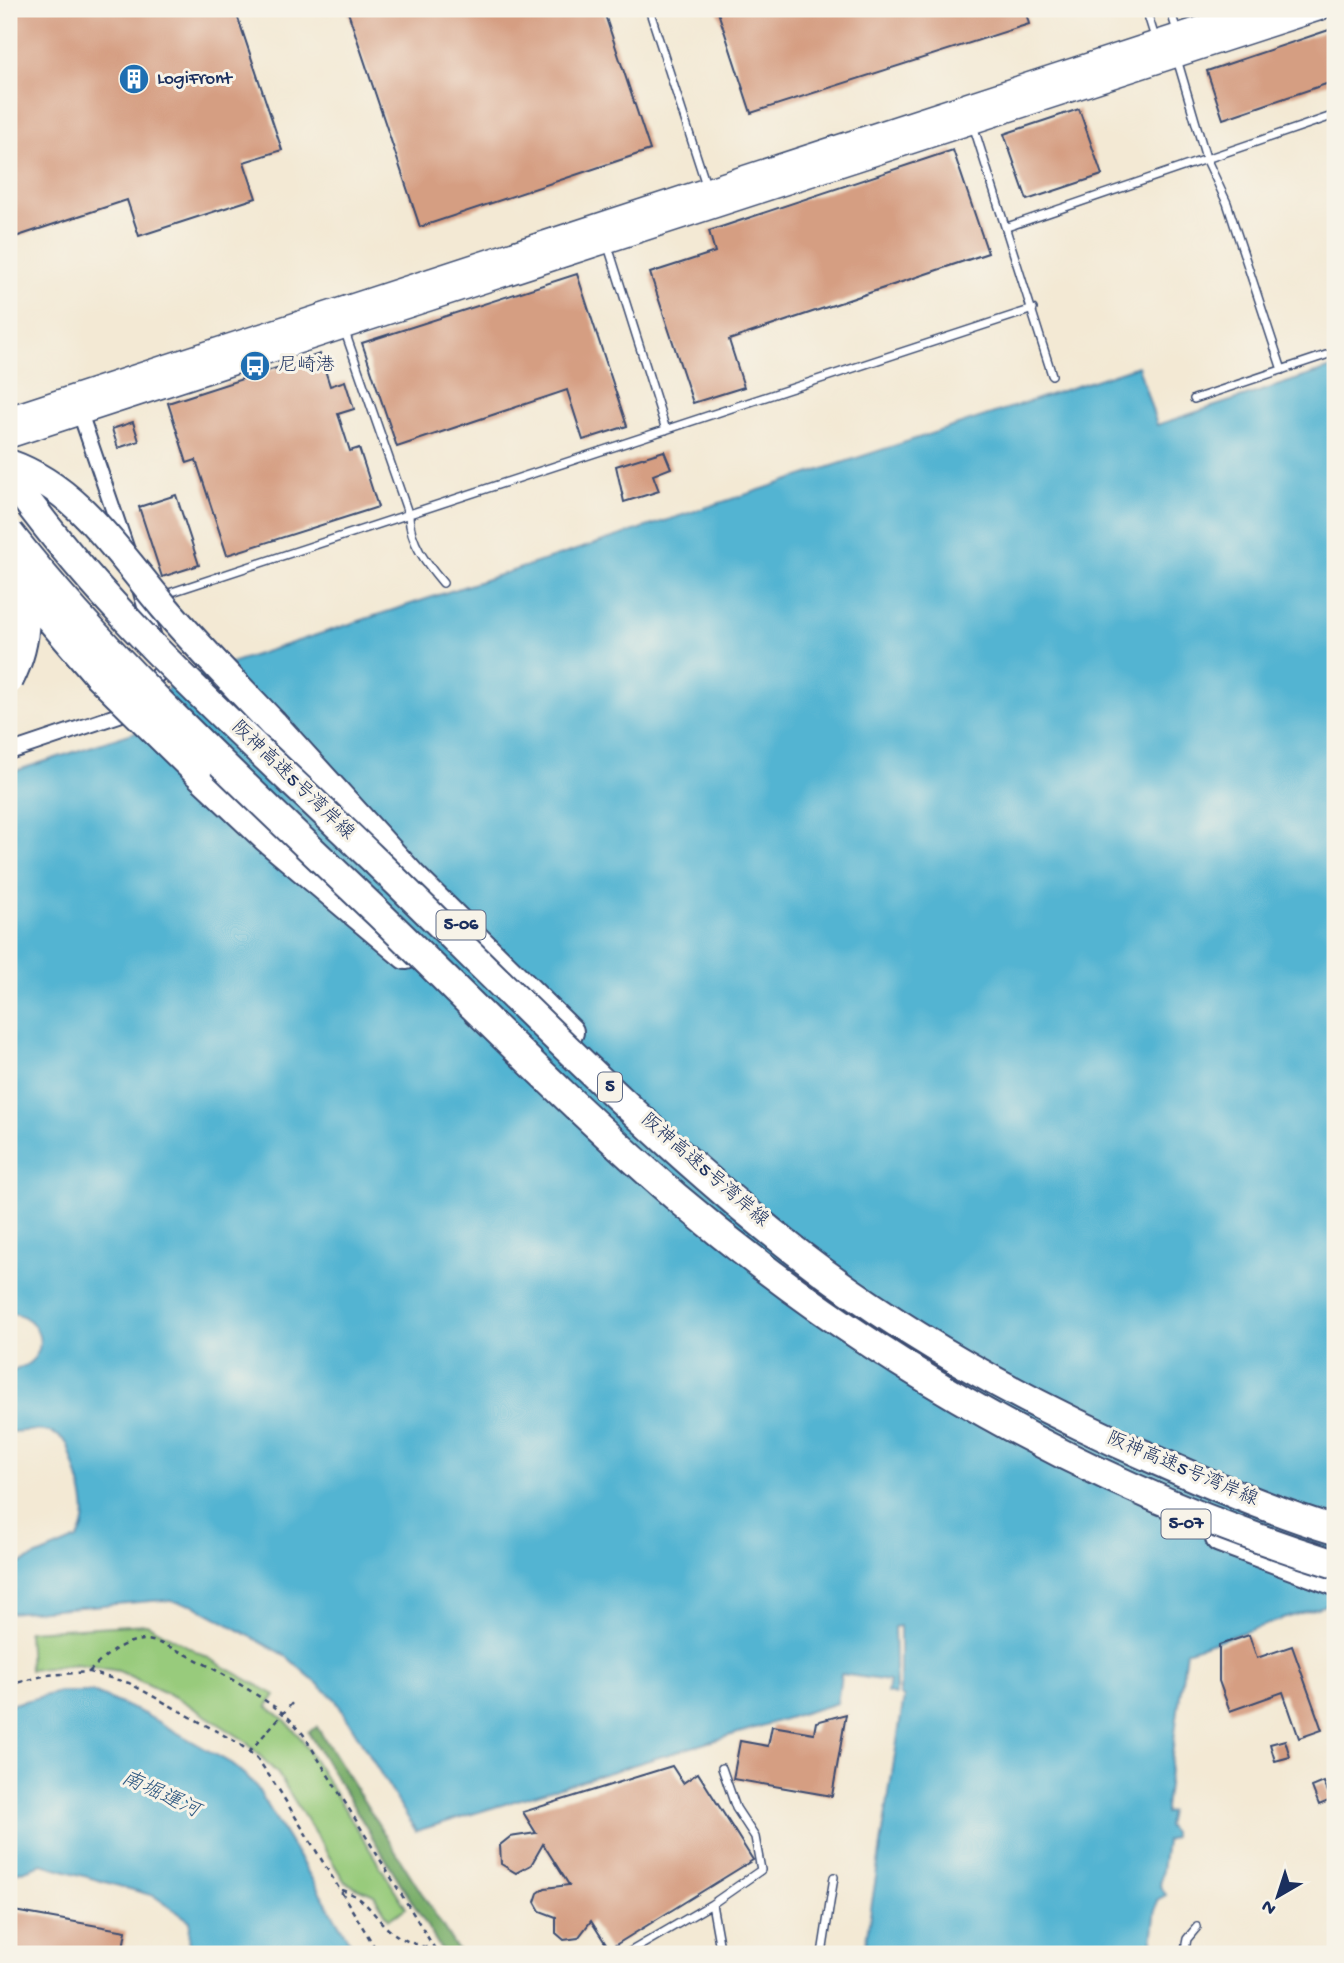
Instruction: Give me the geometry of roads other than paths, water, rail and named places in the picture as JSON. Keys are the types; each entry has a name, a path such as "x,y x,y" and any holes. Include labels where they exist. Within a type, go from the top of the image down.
{"highway":[{"name":"5-06","path":"9,464 51,485 91,519 164,607 412,877 576,1038 650,1125"},
{"name":"阪神高速5号湾岸線","path":"9,476 59,544 144,639 650,1125 797,1252 910,1332 1044,1408 1185,1474 1335,1530"},
{"name":"阪神高速5号湾岸線","path":"9,533 51,586 127,668 516,1046 625,1151 779,1279 884,1353 1046,1447 1171,1505 1335,1564"},
{"path":"9,558 21,588 25,618 21,648 9,680"},
{"path":"9,571 98,675 257,828 516,1046"},
{"name":"5-07","path":"1046,1447 1098,1481 1167,1516 1335,1580"},
{"name":"5-07","path":"1185,1474 1335,1515"}],"street":[{"path":"9,437 78,405 969,114 1257,9"},
{"path":"1170,42 1321,9"},
{"path":"604,234 708,189 969,114"},
{"path":"9,417 78,405"},
{"path":"9,752 119,715 163,669 144,601 78,405"},
{"path":"9,645 144,601"}],"lane":[{"path":"649,9 708,189"},
{"path":"1146,9 1170,42"},
{"path":"1170,9 1170,42 1206,158 1227,203 1282,370"},
{"path":"969,114 1052,375"},
{"path":"1007,227 1335,115"},
{"path":"604,234 666,430"},
{"path":"144,601 1033,309"},
{"path":"340,319 409,516 410,528 423,561 443,583"},
{"path":"1194,399 1335,352"},
{"path":"626,1954 712,1904 761,1870 755,1837 736,1808 722,1768"},
{"path":"822,1954 834,1877"},
{"path":"712,1904 722,1954"},
{"path":"1184,1954 1187,1939 1197,1927"}],"water":[{"path":"1138,366 1157,425 1335,367 1335,1602 1186,1651 1165,1807 1165,1813 1170,1812 1167,1826 1173,1833 1173,1838 1166,1841 1160,1886 1166,1895 1157,1900 1151,1950 1155,1954 864,1954 904,1697 900,1695 900,1626 894,1627 896,1695 887,1693 889,1681 841,1674 837,1703 416,1831 335,1699 286,1656 192,1604 163,1600 9,1613 9,1568 77,1539 85,1518 82,1493 68,1445 56,1434 49,1432 9,1432 9,1373 29,1363 36,1356 40,1339 33,1324 26,1318 9,1313 9,773 136,732 171,684 191,676"},
{"name":"南堀運河","path":"59,1692 93,1692 144,1714 232,1764 254,1783 357,1954 189,1954 190,1921 154,1896 42,1864 9,1875 9,1705"}],"place":[{"name":"LogiFront","path":"134,79"},
{"name":"尼崎港","path":"255,366"}]}
